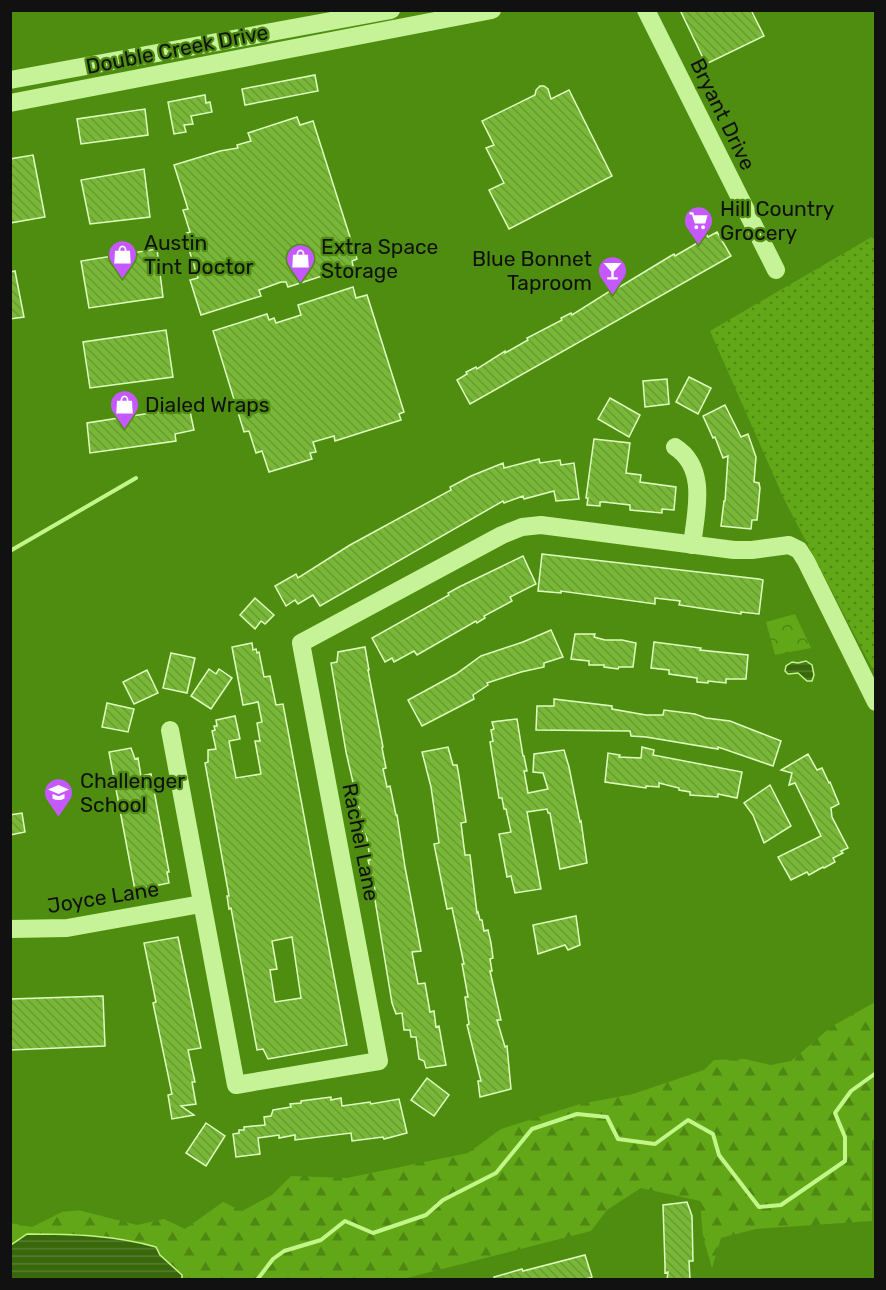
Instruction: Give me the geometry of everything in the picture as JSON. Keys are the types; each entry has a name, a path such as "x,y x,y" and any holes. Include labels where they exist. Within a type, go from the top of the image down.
{"street":[{"name":"Double Creek Drive","path":"10,80 391,10"},
{"name":"Double Creek Drive","path":"10,103 492,10"},
{"name":"Bryant Drive","path":"646,10 776,270"},
{"path":"675,447 684,452 693,465 697,480 692,545"},
{"name":"Rachel Lane","path":"170,730 236,1085 379,1061 301,643 502,535 522,527 541,525 692,545 752,550 789,545 799,550 806,561 876,702"},
{"name":"Joyce Lane","path":"10,929 67,928 201,904"}],"green space":[{"path":"875,235 875,674 784,499 710,331"},
{"path":"795,614 811,648 775,655 766,622"},
{"path":"875,1002 876,1136 872,1141 872,1221 756,1229 721,1238 712,1268 703,1237 700,1201 641,1188 607,1210 591,1231 403,1279 11,1279 10,1223 32,1227 62,1212 78,1210 137,1225 164,1219 185,1229 223,1202 242,1211 272,1195 291,1176 347,1178 468,1153 501,1129 580,1104 633,1094 704,1070 714,1060 745,1059 771,1065 791,1061 831,1027"}],"shaded area":[{"path":"806,661 812,665 814,675 812,681 807,681 798,673 788,674 785,671 786,666 792,662"},
{"path":"27,1234 108,1238 156,1247 160,1255 182,1275 182,1279 11,1279 11,1245"}],"building":[{"path":"680,10 751,10 764,36 706,64"},
{"path":"315,75 318,91 245,105 242,89"},
{"path":"540,86 548,89 551,99 569,90 612,176 509,229 489,190 504,183 486,148 494,145 482,121 535,95"},
{"path":"205,95 206,103 210,102 212,112 191,116 193,124 184,125 186,132 174,134 168,102"},
{"path":"145,109 148,135 81,144 77,119"},
{"path":"297,117 300,125 313,121 357,259 352,261 353,266 288,287 286,282 281,282 259,290 261,296 201,315 190,280 198,278 184,234 190,232 183,210 188,209 174,165 238,148 237,145 251,141 248,133"},
{"path":"33,155 45,217 10,223 10,159"},
{"path":"144,169 150,217 90,224 81,180"},
{"path":"717,232 731,256 470,404 457,380 467,374 466,372 476,367 477,369 505,351 505,353 528,340 527,338 562,320 561,318 571,313 572,315 613,289 613,291 674,254 675,256 699,242 707,235 708,237"},
{"name":"Austin Tint Doctor","path":"157,249 163,297 89,308 81,261"},
{"path":"15,271 24,317 10,319 10,272"},
{"path":"353,287 356,298 367,295 404,412 399,414 401,420 335,441 334,436 313,442 316,452 310,453 312,459 269,472 262,451 256,453 249,431 244,432 213,331 267,314 269,320 274,318 276,323 301,315 298,305"},
{"path":"166,330 173,377 90,388 83,342"},
{"path":"689,377 711,388 698,414 676,402"},
{"path":"667,379 669,404 645,407 643,381"},
{"path":"610,398 640,415 629,437 598,419"},
{"path":"725,405 741,437 748,434 756,457 754,482 759,483 760,488 757,520 752,520 751,529 721,526 728,456 723,458 715,437 713,438 703,416"},
{"path":"189,407 194,430 175,434 176,441 90,453 87,423"},
{"path":"594,439 630,443 626,473 641,475 640,482 676,487 674,510 662,509 662,513 630,510 630,505 604,502 600,502 600,506 587,505"},
{"path":"539,459 540,463 560,460 561,465 574,463 579,499 556,501 554,491 524,499 523,496 504,503 503,501 320,606 313,595 298,604 295,600 286,606 275,586 296,574 298,578 350,545 451,490 450,487 471,476 503,463 504,468"},
{"path":"542,554 763,580 759,614 741,612 741,614 679,605 680,601 655,598 655,604 561,591 561,593 538,591"},
{"path":"523,556 536,584 510,597 512,601 484,616 485,618 477,623 476,621 417,655 414,651 394,662 392,658 385,662 372,638 449,595 448,593 459,587"},
{"path":"255,598 274,615 265,624 261,621 255,629 240,615"},
{"path":"551,630 563,657 544,663 544,667 487,683 488,685 473,695 474,699 422,726 408,700 456,674 481,656"},
{"path":"575,634 595,634 594,637 605,640 636,643 633,667 619,667 618,669 604,667 604,665 589,665 589,661 571,659"},
{"path":"654,642 748,655 746,679 726,679 726,683 697,682 697,678 669,674 669,670 651,668"},
{"path":"252,643 253,650 256,649 257,653 259,652 264,677 270,676 276,705 283,704 347,1045 268,1059 263,1049 257,1050 231,908 229,909 227,896 229,896 205,763 208,762 208,750 216,749 212,731 215,730 214,726 217,726 216,720 235,716 240,739 229,741 236,778 261,774 255,741 260,741 257,723 262,722 258,702 243,705 232,647","holes":["292,937 301,998 275,1002 270,970 277,969 272,941"]},
{"path":"365,647 383,747 386,768 383,769 397,815 421,951 412,952 418,984 425,983 430,1012 434,1011 436,1027 439,1026 446,1065 426,1068 424,1061 419,1059 416,1037 411,1037 410,1030 404,1030 402,1013 396,1014 392,1003 374,894 376,894 368,860 370,860 367,839 365,834 363,835 360,822 362,822 346,752 331,663 337,662 338,652"},
{"path":"171,653 195,658 187,693 163,688"},
{"path":"209,669 216,674 219,669 232,678 211,709 191,696"},
{"path":"147,670 158,693 134,704 123,682"},
{"path":"554,699 612,706 612,709 646,715 663,715 664,710 695,714 730,721 781,741 773,766 718,747 718,749 631,736 630,731 536,730 537,706 554,706"},
{"path":"107,703 134,709 128,732 102,727"},
{"path":"517,719 527,771 524,771 528,793 548,789 543,773 533,772 534,754 564,750 581,821 587,863 560,869 550,813 547,809 527,812 541,889 515,893 511,876 507,877 499,834 511,832 506,809 504,809 502,798 499,798 490,742 493,741 492,722"},
{"path":"448,747 453,765 457,765 459,776 466,822 461,823 465,855 470,855 477,913 482,920 484,931 488,930 491,943 493,958 490,959 492,971 490,971 501,1020 497,1020 505,1047 507,1046 511,1089 480,1097 478,1081 481,1081 467,1025 469,1024 465,997 468,997 462,964 464,964 452,908 447,909 434,844 439,843 431,787 422,752"},
{"path":"642,747 654,750 653,755 742,772 737,798 718,794 718,797 690,795 690,792 659,783 659,787 646,786 646,788 605,782 608,753 620,755 619,757 641,758"},
{"path":"131,748 135,759 138,758 141,776 151,774 169,872 167,872 169,883 135,890 109,752"},
{"path":"808,754 817,770 822,768 830,782 839,804 831,808 832,817 848,848 833,858 835,862 809,875 807,872 791,880 778,857 821,836 795,783 789,785 792,773 781,770"},
{"path":"770,785 791,826 764,843 753,815 744,803"},
{"path":"22,813 25,832 10,835 10,815"},
{"path":"576,916 580,945 568,950 565,945 538,954 533,925"},
{"path":"178,937 201,1048 188,1050 195,1082 192,1082 196,1104 181,1106 194,1115 172,1119 168,1095 172,1094 153,1003 156,1002 144,943"},
{"path":"103,996 105,1046 10,1050 10,999"},
{"path":"427,1078 449,1095 434,1116 411,1100"},
{"path":"331,1097 331,1100 341,1098 342,1106 399,1099 407,1133 384,1139 383,1137 352,1141 351,1133 295,1140 295,1135 279,1138 279,1135 258,1138 260,1154 236,1157 233,1134 239,1133 239,1130 244,1130 244,1127 265,1125 264,1117 271,1116 273,1110 291,1107 290,1104 301,1103 301,1101"},
{"path":"206,1123 225,1136 206,1166 186,1153"},
{"path":"687,1202 692,1216 693,1261 689,1261 690,1279 667,1280 663,1205"},
{"path":"585,1255 592,1277 584,1280 495,1280 494,1277 522,1269 523,1271"}],"waterway":[{"path":"10,551 136,478"},
{"path":"257,1280 273,1259 284,1251 321,1240 345,1221 373,1233 426,1215 443,1200 496,1173 532,1129 577,1114 607,1117 618,1139 655,1144 688,1120 713,1134 719,1155 759,1207 781,1205 845,1161 845,1137 835,1113 851,1091 876,1073"}],"place":[{"name":"Hill Country Grocery","path":"699,246"},
{"name":"Austin Tint Doctor","path":"123,280"},
{"name":"Extra Space Storage","path":"300,284"},
{"name":"Blue Bonnet Taproom","path":"613,296"},
{"name":"Dialed Wraps","path":"124,430"},
{"name":"Challenger School","path":"59,818"}]}
